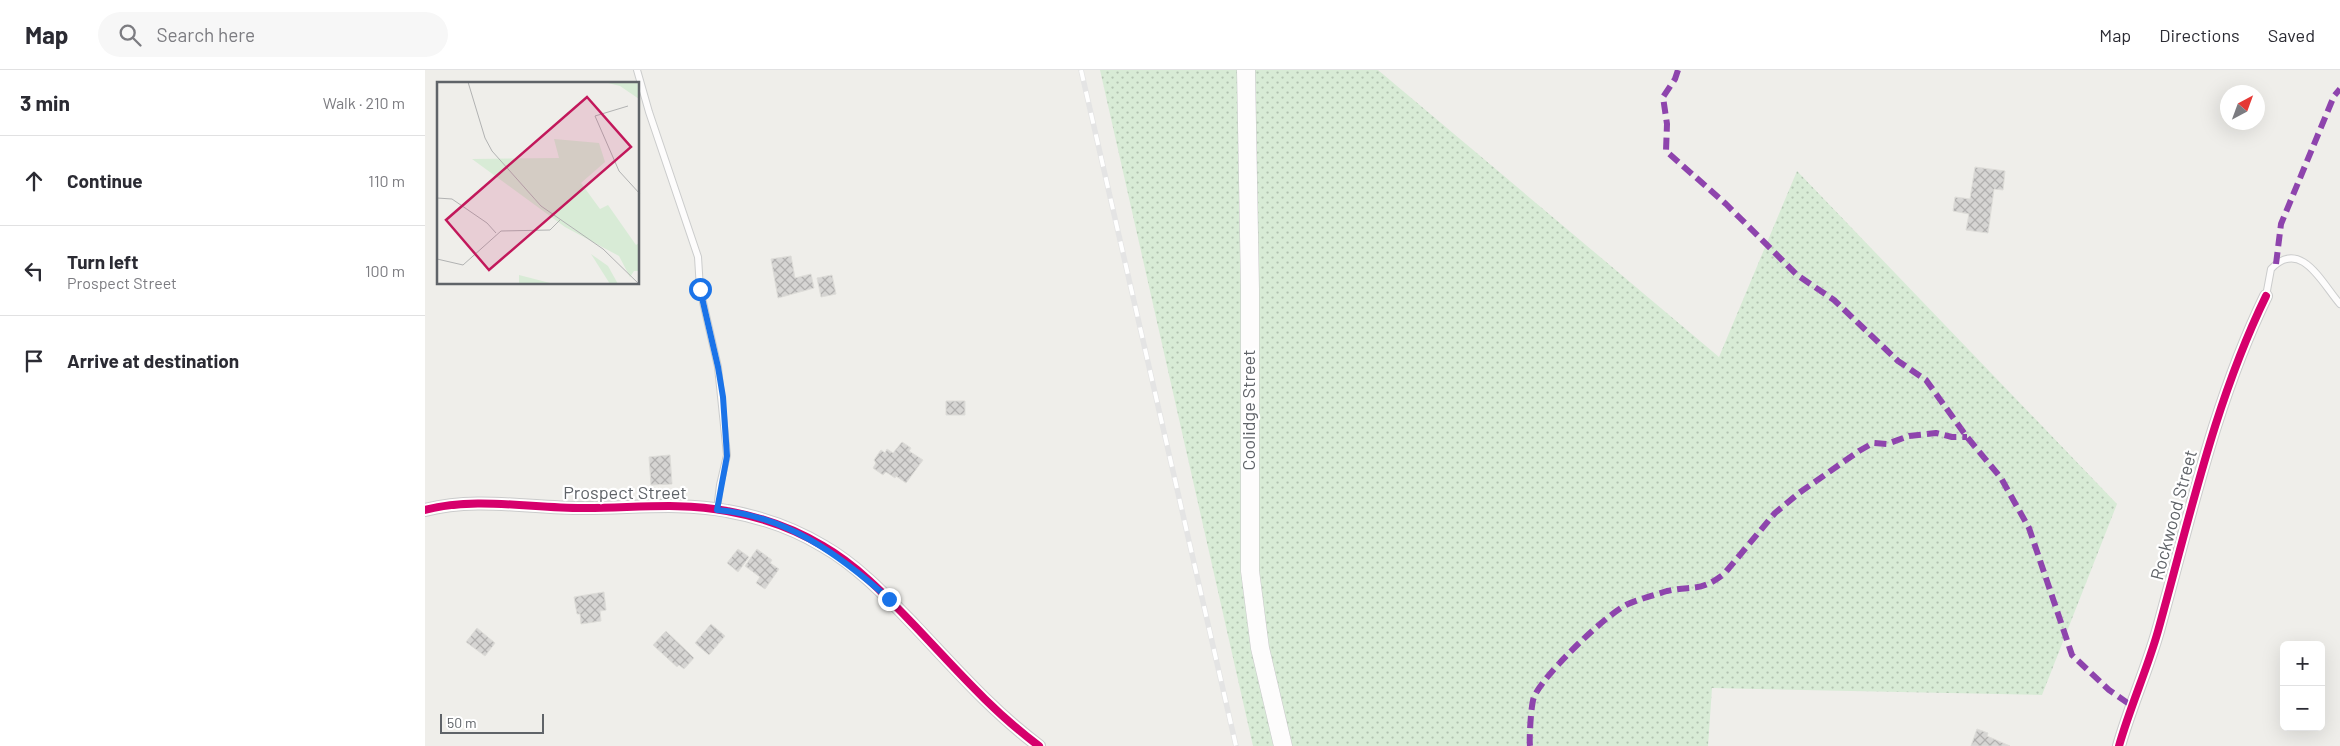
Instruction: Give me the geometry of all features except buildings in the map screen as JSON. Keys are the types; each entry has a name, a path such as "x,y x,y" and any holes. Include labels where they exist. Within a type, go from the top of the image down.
{"main road":[{"name":"Coolidge Street","path":"1246,70 1250,289 1250,571 1260,648 1283,746"}],"street":[{"name":"Rockwood Street","path":"2119,746 2154,644 2198,477 2223,398 2266,296"},
{"name":"Prospect Street","path":"425,510 447,504 556,508 679,507 717,510 775,522 823,546 856,569 889,599 992,707 1039,746"}],"lane":[{"path":"637,70 655,131 698,257 700,289 718,367 727,456 717,510"},
{"path":"2266,296 2271,269 2283,260 2292,258 2300,260 2313,269 2340,304"}],"green space":[{"path":"1100,70 1378,70 1719,357 1797,171 2117,504 2042,695 1712,688 1708,746 1253,746"}],"railway":[{"path":"1081,70 1236,746"}],"marked path":[{"path":"1678,70 1675,79 1663,97 1667,124 1666,151 1726,204 1797,275 1834,300 1898,361 1926,380 1967,437 2001,478 2029,528 2072,655 2109,690 2132,706"},
{"path":"2276,264 2281,224 2334,96 2340,89"},
{"path":"1530,746 1532,707 1534,697 1540,687 1576,646 1618,610 1647,597 1676,589 1702,586 1715,580 1724,574 1775,513 1799,493 1873,443 1887,444 1909,436 1936,433 1952,437 1967,437"}],"cycle path":[{"path":"2119,746 2158,631 2217,419 2248,336 2266,296"},
{"path":"425,510 445,506 485,503 567,508 693,507 740,513 777,524 823,546 860,572 893,603 989,703 1039,746"}],"route":[{"path":"700,289 723,397 727,456 720,485 717,510 725,510 775,522 823,546 856,569 889,599"}]}
